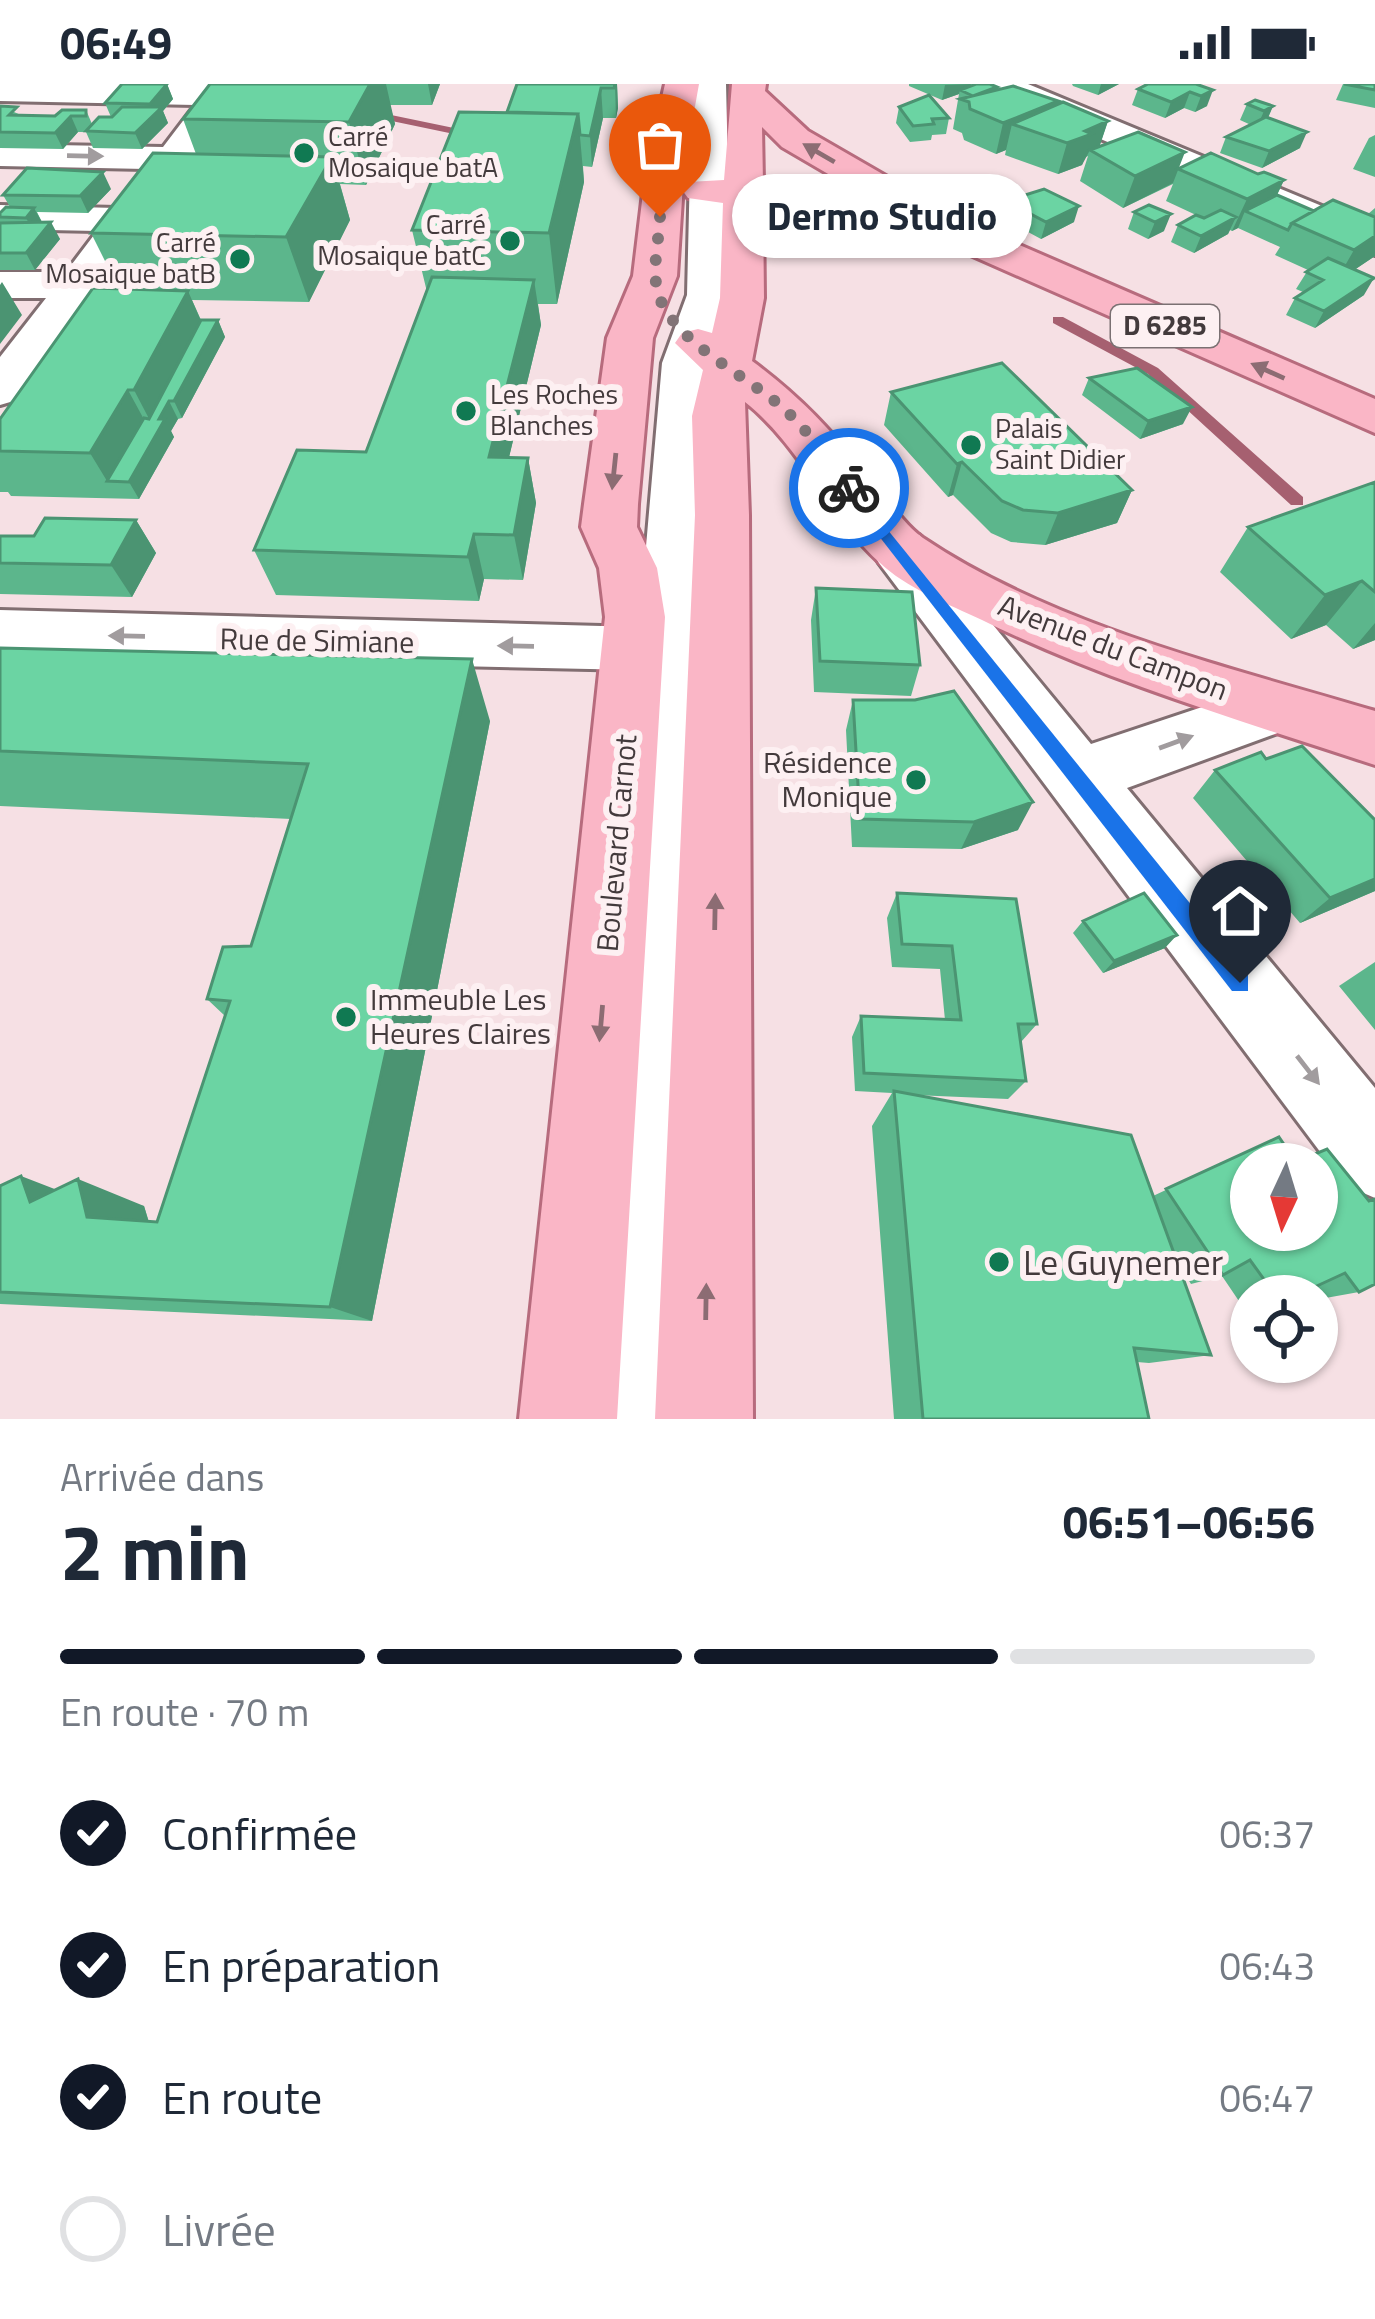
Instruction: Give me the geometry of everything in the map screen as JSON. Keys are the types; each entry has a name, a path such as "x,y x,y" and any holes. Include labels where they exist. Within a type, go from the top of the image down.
{"main road":[{"name":"Boulevard Carnot","path":"568,1419 633,648 633,588 609,527 610,504 630,338 655,276 662,190 682,84"},
{"path":"709,351 742,298 727,190 749,89"},
{"name":"D 6285","path":"749,89 795,139 956,233 1375,418"},
{"path":"662,190 727,190 864,204 956,233"},
{"path":"655,276 660,300 709,351 722,515 704,1419"},
{"name":"Avenue du Campon","path":"709,351 787,411 899,549 956,583 1070,637 1339,725"}],"street":[{"path":"709,84 727,190"},
{"path":"999,84 1375,243"},
{"path":"0,91 225,90"},
{"path":"4,380 225,90"},
{"path":"0,154 170,158"},
{"path":"0,218 125,220"},
{"path":"0,284 77,285"},
{"path":"623,1419 683,389 709,351"},
{"path":"899,549 1375,1155"},
{"name":"Rue de Simiane","path":"0,633 633,648"},
{"path":"1078,777 1339,725"}],"building":[{"path":"122,84 167,84 150,104 105,103"},
{"path":"210,84 370,84 349,122 183,119"},
{"path":"517,84 615,84 601,88 590,136 580,135 578,114 507,112"},
{"path":"976,84 997,87 973,96 960,90"},
{"path":"1148,84 1196,84 1213,90 1201,96 1190,92 1171,102 1138,89"},
{"path":"1344,84 1375,84 1375,90"},
{"path":"1013,86 1058,101 1003,123 970,109 969,102 960,99"},
{"path":"929,95 949,118 913,126 899,107"},
{"path":"1255,100 1273,106 1264,111 1247,104"},
{"path":"1063,102 1108,121 1085,131 1092,134 1067,143 1012,124"},
{"path":"0,106 17,107 9,115 55,116 62,110 86,110 86,116 71,116 55,133 0,132"},
{"path":"122,107 162,107 135,133 86,131 99,117 112,117"},
{"path":"459,112 578,114 549,233 412,230"},
{"path":"1266,117 1307,132 1269,151 1226,137"},
{"path":"1138,132 1185,152 1135,176 1090,150"},
{"path":"153,153 332,157 286,237 91,233"},
{"path":"1211,153 1284,180 1247,199 1178,169"},
{"path":"27,168 103,172 80,196 3,195"},
{"path":"1044,189 1079,206 1046,222 1006,201"},
{"path":"1277,195 1314,211 1288,230 1245,211"},
{"path":"1333,200 1375,217 1375,236 1354,250 1292,223"},
{"path":"1149,205 1171,214 1155,222 1134,212"},
{"path":"6,207 34,208 26,218 0,217"},
{"path":"1221,210 1236,217 1201,236 1178,225 1196,215 1204,218"},
{"path":"51,222 26,253 0,253 0,223"},
{"path":"1328,258 1374,278 1324,311 1295,298 1323,280 1306,272"},
{"name":"Les Roches Blanches","path":"432,277 534,280 489,457 528,458 514,535 474,534 468,557 254,550 297,450 366,452"},
{"path":"93,288 188,291 134,390 128,390 90,453 0,451 0,419"},
{"path":"201,320 218,320 174,401 169,401 159,419 165,419 129,482 107,481 144,418 149,419"},
{"path":"1002,363 1132,490 1058,513 1023,510 1002,501 962,462 957,464 891,392"},
{"path":"1137,368 1192,407 1148,421 1089,378"},
{"path":"1375,482 1375,592 1362,581 1325,595 1248,527"},
{"path":"45,518 136,520 111,565 0,563 0,536 34,536"},
{"path":"816,588 912,592 920,665 820,661"},
{"name":"Immeuble Les Heures Claires","path":"0,648 472,659 330,1307 0,1292 0,1186 21,1176 30,1202 78,1179 87,1217 157,1222 230,1001 207,999 223,947 251,946 308,764 0,751"},
{"name":"Résidence Monique","path":"954,691 1033,802 974,822 860,819 853,700 915,700"},
{"path":"1302,746 1375,820 1375,879 1330,898 1215,770 1261,752 1266,759"},
{"path":"897,893 1016,899 1037,1024 1018,1024 1026,1081 864,1073 861,1016 961,1020 952,946 902,944"},
{"path":"1144,893 1177,935 1114,961 1083,921"},
{"name":"Le Guynemer","path":"894,1091 1131,1135 1211,1355 1134,1348 1149,1419 923,1419"},
{"path":"1230,1160 1230,1251 1338,1251 1338,1163 1369,1201 1375,1199 1375,1284 1359,1292 1345,1273 1261,1275 1250,1260 1223,1275 1166,1189"}],"waterway":[{"path":"367,113 478,136"},
{"path":"1058,320 1153,371 1297,501"}],"way so far":[{"path":"660,217 655,276 660,300 670,315 710,353 787,411 849,488"}],"place":[{"name":"Carré Mosaique batA","path":"304,153"},
{"name":"Dermo Studio","path":"660,217"},
{"name":"Carré Mosaique batC","path":"510,241"},
{"name":"Carré Mosaique batB","path":"240,259"},
{"name":"Les Roches Blanches","path":"466,411"},
{"name":"Palais Saint Didier","path":"971,445"},
{"name":"Résidence Monique","path":"916,780"},
{"name":"Immeuble Les Heures Claires","path":"346,1017"},
{"name":"Le Guynemer","path":"999,1262"}],"route":[{"path":"849,488 1240,983"}]}
